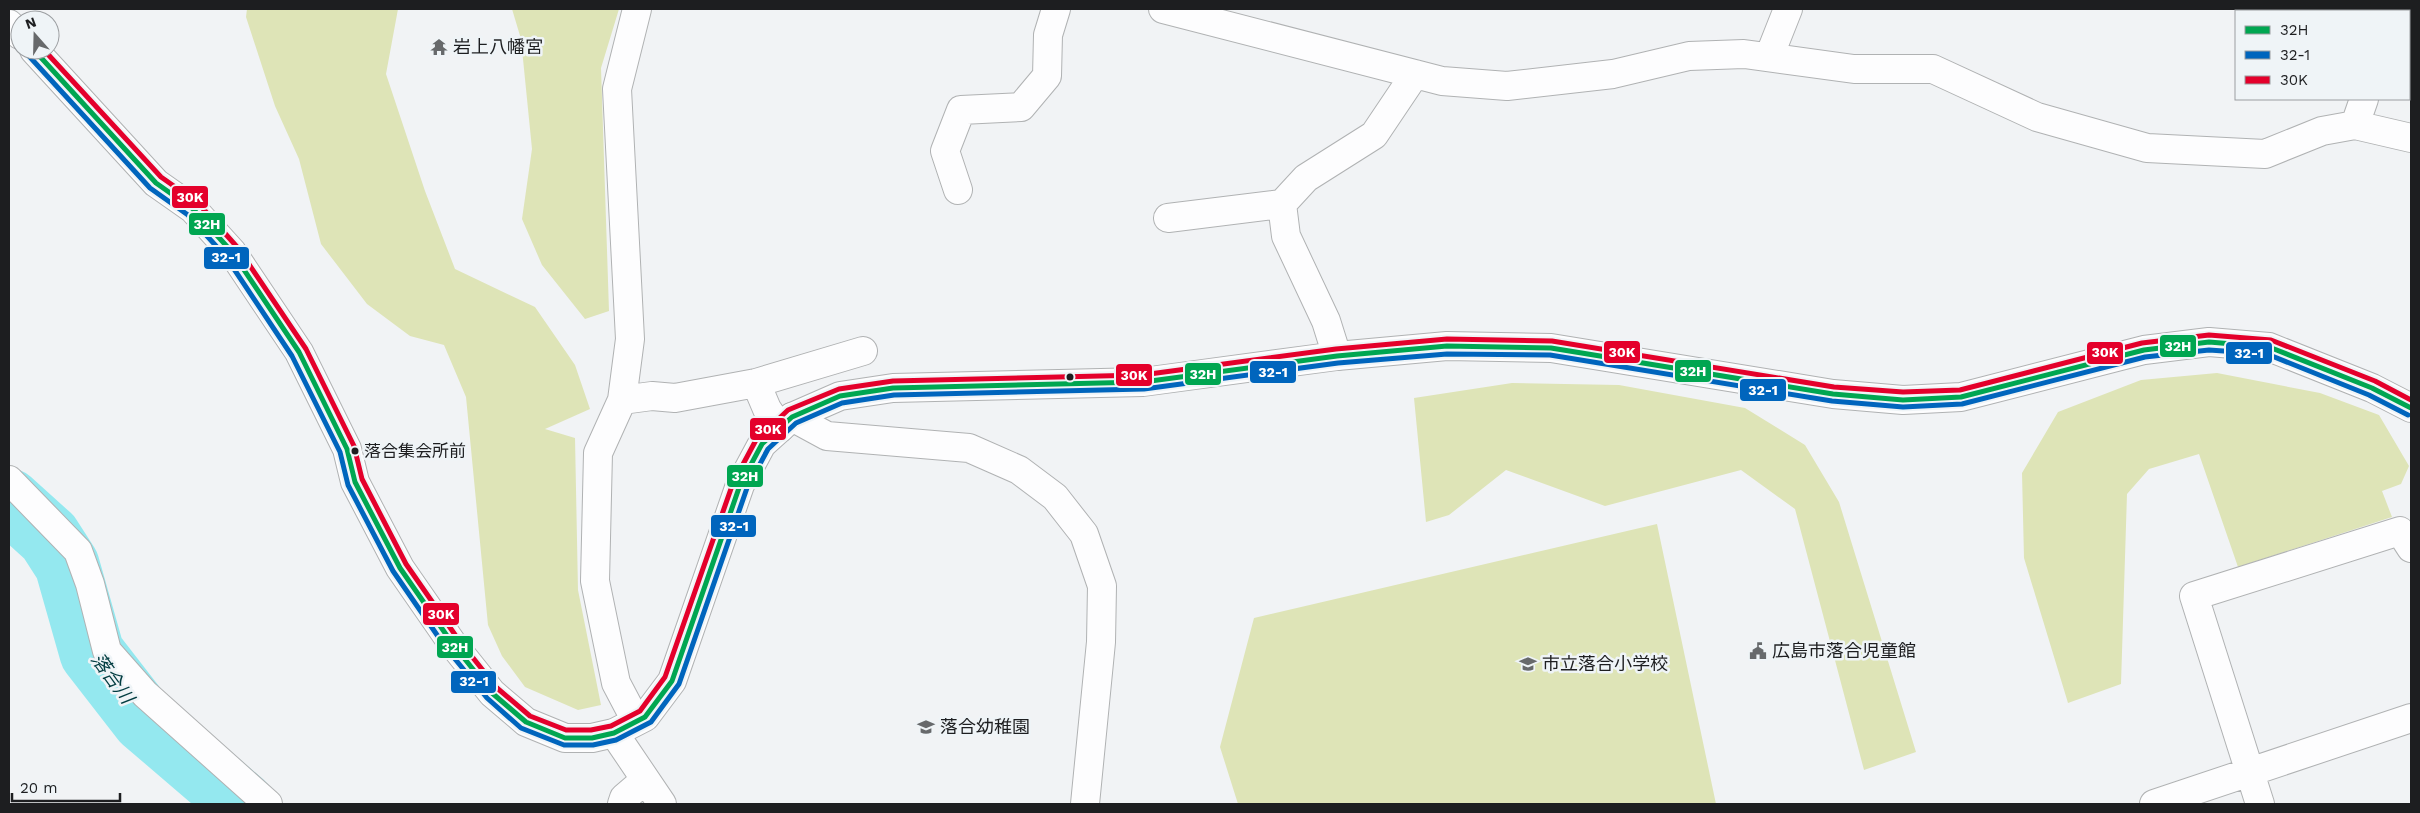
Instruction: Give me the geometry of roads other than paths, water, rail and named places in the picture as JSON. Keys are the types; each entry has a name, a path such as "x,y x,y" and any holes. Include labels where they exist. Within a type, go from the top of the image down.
{"street":[{"path":"637,9 617,90 630,339 622,400 598,453 595,580 625,727 645,780 662,804"},
{"path":"958,190 944,152 961,110 1021,107 1047,76 1048,34 1056,9"},
{"path":"1163,9 1213,15 1442,81 1508,86 1613,74 1689,56 1744,54 1854,69 1933,69 2037,118 2147,148 2265,154 2322,131 2355,125 2411,138"},
{"path":"1769,58 1788,9"},
{"path":"43,60 156,183 193,209 232,252 300,352 347,449 355,482 400,568 452,643 492,693 526,722 565,738 592,738 625,727 645,717 672,681 740,485 762,444 786,423 840,396 893,388 1143,382 1337,356 1447,346 1551,348 1833,394 1903,400 1960,398 2144,350 2209,342 2269,347 2372,388 2411,408"},
{"path":"1168,218 1282,204 1306,178 1374,135 1414,74"},
{"path":"2355,125 2364,100"},
{"path":"1282,204 1286,236 1326,321 1337,356"},
{"path":"622,400 652,396 674,398 756,383 864,351"},
{"path":"756,383 767,410 786,423 827,436 969,448 1019,470 1055,497 1084,534 1102,586 1101,642 1085,804"},
{"path":"9,480 78,550 90,584 107,651 145,694 268,804"},
{"path":"2260,804 2194,596 2400,531 2411,548"},
{"path":"2154,804 2411,718"},
{"path":"622,804 624,798 645,780"}],"waterway":[{"name":"落合川","path":"9,501 49,537 67,565 92,653 144,720 242,804"}],"place":[{"name":"岩上八幡宮","path":"439,47"},
{"name":"落合集会所前","path":"355,451"},
{"name":"広島市落合児童館","path":"1758,651"},
{"name":"市立落合小学校","path":"1528,664"},
{"name":"落合幼稚園","path":"926,727"}]}
